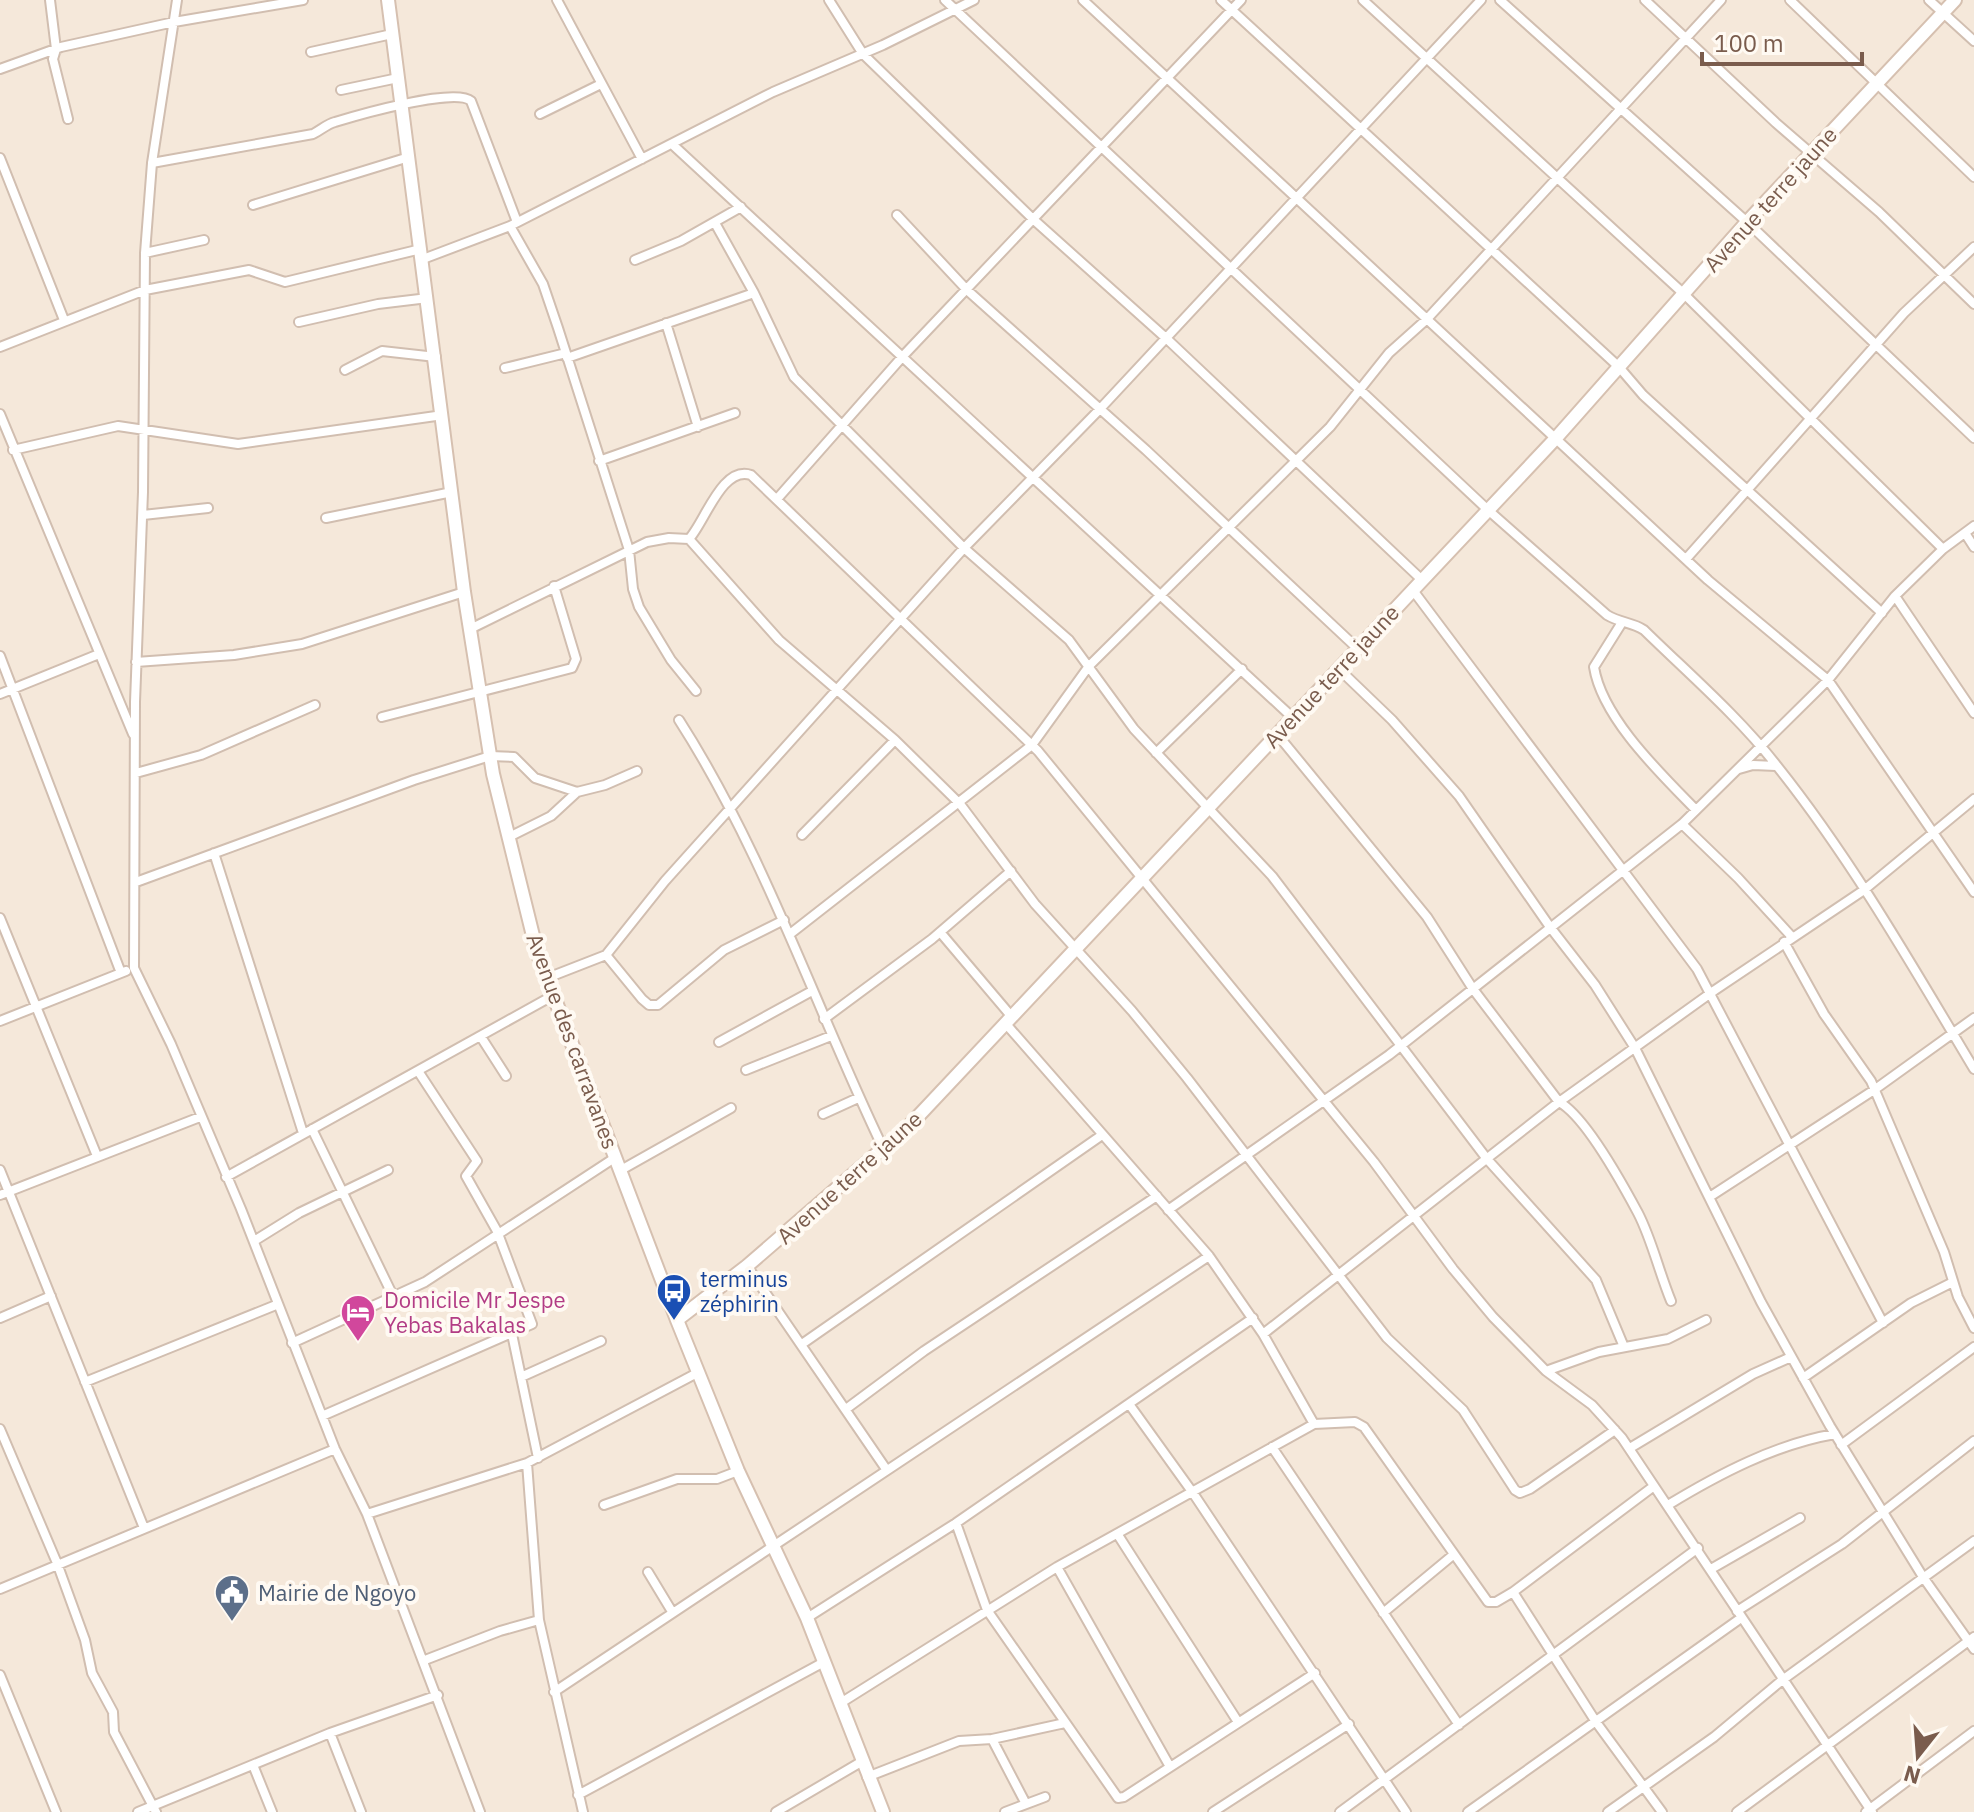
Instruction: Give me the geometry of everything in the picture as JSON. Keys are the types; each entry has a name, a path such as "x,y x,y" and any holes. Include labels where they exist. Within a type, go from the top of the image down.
{"street":[{"path":"50,0 56,49 53,59 68,119"},
{"path":"177,0 152,163 145,253 143,515 136,662 134,968 171,1044 254,1241 276,1305 335,1449 367,1514 425,1660 480,1812"},
{"path":"0,69 56,49 174,22 303,0"},
{"name":"Avenue des carravanes","path":"388,0 437,358 464,592 490,756 537,952 677,1320 738,1471 807,1618 883,1812"},
{"path":"557,0 642,159"},
{"path":"829,0 863,54 1034,220 1167,339 1416,584 1621,872 1697,969 1883,1323"},
{"path":"945,0 1101,150 1363,388 1488,510 1621,624 1634,623 1644,630 1760,747 1777,766 1864,890 1955,1033 1974,1069"},
{"path":"0,347 145,290 249,270 285,282 423,254 514,224 773,92 863,54 974,0"},
{"path":"1083,0 1686,559 1828,680 1974,892"},
{"path":"1221,0 1619,367 1643,395 1882,613"},
{"path":"777,499 903,356 1241,0"},
{"path":"1363,0 1684,294 1943,549"},
{"path":"547,978 606,955 730,810 964,548 1167,339 1481,0"},
{"path":"1500,0 1747,222 1974,438"},
{"path":"1645,0 1974,304"},
{"path":"790,934 1032,745 1089,666 1294,462 1363,388 1389,353 1427,319 1721,0"},
{"path":"1790,0 1974,177"},
{"path":"1929,0 1974,41"},
{"name":"Avenue terre jaune","path":"677,1320 747,1266 884,1151 1556,438 1747,222 1955,0"},
{"path":"311,52 392,34"},
{"path":"341,90 398,78"},
{"path":"540,114 601,84"},
{"path":"152,163 313,134 331,123 402,105 462,95 471,101 514,224 543,284 629,550 633,589 648,626 696,691"},
{"path":"673,145 1292,717"},
{"path":"253,205 409,157"},
{"path":"0,158 64,320"},
{"path":"635,260 715,223 741,207"},
{"path":"897,215 967,290 1358,649"},
{"path":"715,223 754,293 794,377 964,548 1069,640 1156,753 1272,876 1487,1159 1596,1280 1624,1347"},
{"path":"145,253 204,240"},
{"path":"1686,559 1750,491 1876,345 1943,274 1974,247"},
{"path":"505,368 566,355 754,293"},
{"path":"299,322 378,304 429,298"},
{"path":"666,323 698,427"},
{"path":"345,370 382,351 437,358"},
{"path":"599,461 735,413"},
{"path":"0,414 135,739"},
{"path":"13,450 118,426 144,427 238,444 443,415"},
{"path":"689,539 701,527 714,496 726,482 740,474 751,475 1032,745 1143,878 1463,1281 1546,1371 1592,1405 1630,1448 1869,1811 1974,1731"},
{"path":"326,518 452,492"},
{"path":"143,515 208,508"},
{"path":"1168,1210 1401,1045 1682,824 1828,680 1895,596 1943,549 1974,526"},
{"path":"1965,533 1974,547"},
{"path":"470,629 629,550 669,538 689,539 779,640 895,740 960,804 1074,950 1132,1011 1387,1338 1463,1410 1517,1492 1530,1489 1615,1430"},
{"path":"382,717 572,668 576,659 554,586"},
{"path":"136,662 234,655 302,644 464,592"},
{"path":"1895,596 1974,713"},
{"path":"1621,624 1594,667 1598,685 1624,728 1696,810"},
{"path":"0,694 99,654"},
{"path":"0,656 15,688 121,973"},
{"path":"1156,753 1242,669"},
{"path":"1340,670 1392,720 1459,796 1550,927 1595,985 1635,1048 1791,1357 1841,1445 1923,1577 1972,1643 1737,1812"},
{"path":"136,773 201,755 315,705"},
{"path":"679,720 707,764 784,920 831,1036 884,1151"},
{"path":"1277,734 1427,917 1473,989 1559,1102 1568,1107 1585,1130 1638,1214 1671,1301"},
{"path":"802,835 895,740"},
{"path":"136,882 490,756 514,757 535,778 577,792"},
{"path":"1738,769 1753,765 1777,766"},
{"path":"511,836 551,816 577,792 605,785 637,771"},
{"path":"1263,1334 1559,1102 1711,993 1864,890 1974,799"},
{"path":"1682,824 1738,878 1788,940 1824,1014 1865,1071 1974,1328"},
{"path":"214,853 307,1131 343,1191 394,1298"},
{"path":"824,1019 940,932 1011,871"},
{"path":"0,918 97,1156"},
{"path":"606,955 642,999 649,1005 658,1005 724,950 784,920"},
{"path":"940,932 1102,1135 1209,1256 1253,1318 1314,1424"},
{"path":"0,1021 134,968"},
{"path":"719,1042 812,991"},
{"path":"226,1177 554,995"},
{"path":"1711,1196 1874,1090 1974,1018"},
{"path":"746,1070 831,1036"},
{"path":"481,1037 506,1076"},
{"path":"322,1416 530,1327 532,1320 497,1231 466,1176 477,1161 418,1071"},
{"path":"823,1114 858,1098"},
{"path":"292,1343 394,1298 457,1261 497,1231 618,1164 731,1108"},
{"path":"4,1193 200,1117"},
{"path":"802,1344 1102,1135"},
{"path":"0,1170 4,1193 51,1296 144,1528"},
{"path":"254,1241 343,1191 388,1170"},
{"path":"846,1409 924,1351 1157,1196"},
{"path":"554,1692 671,1610 774,1546 1209,1256"},
{"path":"747,1266 886,1469"},
{"path":"1803,1378 1911,1303 1953,1282"},
{"path":"0,1318 51,1296"},
{"path":"85,1382 276,1305"},
{"path":"807,1618 956,1523 1253,1318"},
{"path":"1546,1371 1624,1347 1668,1339 1706,1320"},
{"path":"512,1334 538,1458"},
{"path":"521,1377 601,1341"},
{"path":"1841,1445 1974,1347"},
{"path":"1630,1448 1753,1374 1791,1357"},
{"path":"367,1514 527,1463 699,1372"},
{"path":"1129,1404 1193,1493 1406,1812"},
{"path":"839,1704 1057,1567 1314,1424 1355,1422 1364,1427 1488,1602 1496,1602 1513,1592 1654,1486"},
{"path":"0,1429 57,1563 85,1640 92,1673 113,1712 114,1732 154,1809"},
{"path":"1668,1505 1774,1449 1835,1434"},
{"path":"1468,1812 1842,1544 1974,1441"},
{"path":"1272,1447 1459,1725"},
{"path":"0,1589 335,1449"},
{"path":"527,1463 539,1620 583,1812"},
{"path":"604,1505 677,1479 717,1479 738,1471"},
{"path":"1711,1569 1800,1518"},
{"path":"956,1523 987,1610 1118,1798 1315,1673"},
{"path":"1118,1535 1238,1722"},
{"path":"1608,1812 1714,1737 1781,1681 1974,1541"},
{"path":"1340,1812 1698,1548"},
{"path":"1383,1613 1453,1555"},
{"path":"1057,1567 1169,1765"},
{"path":"648,1572 671,1610"},
{"path":"1513,1592 1596,1722 1662,1812"},
{"path":"425,1660 500,1631 539,1620"},
{"path":"578,1795 824,1662"},
{"path":"0,1675 56,1812"},
{"path":"138,1812 154,1809 330,1733 438,1695"},
{"path":"867,1777 959,1741 992,1739 1065,1723"},
{"path":"1213,1812 1349,1724"},
{"path":"330,1733 361,1812"},
{"path":"992,1739 1026,1804"},
{"path":"776,1812 861,1762"},
{"path":"253,1765 272,1812"},
{"path":"1005,1812 1045,1797"}],"shaded area":[{"path":"0,0 1974,0 1974,1812 0,1812"}],"place":[{"name":"terminus zéphirin","path":"674,1322"},
{"name":"Domicile Mr Jespe Yebas Bakalas","path":"358,1343"},
{"name":"Mairie de Ngoyo","path":"232,1623"}]}
